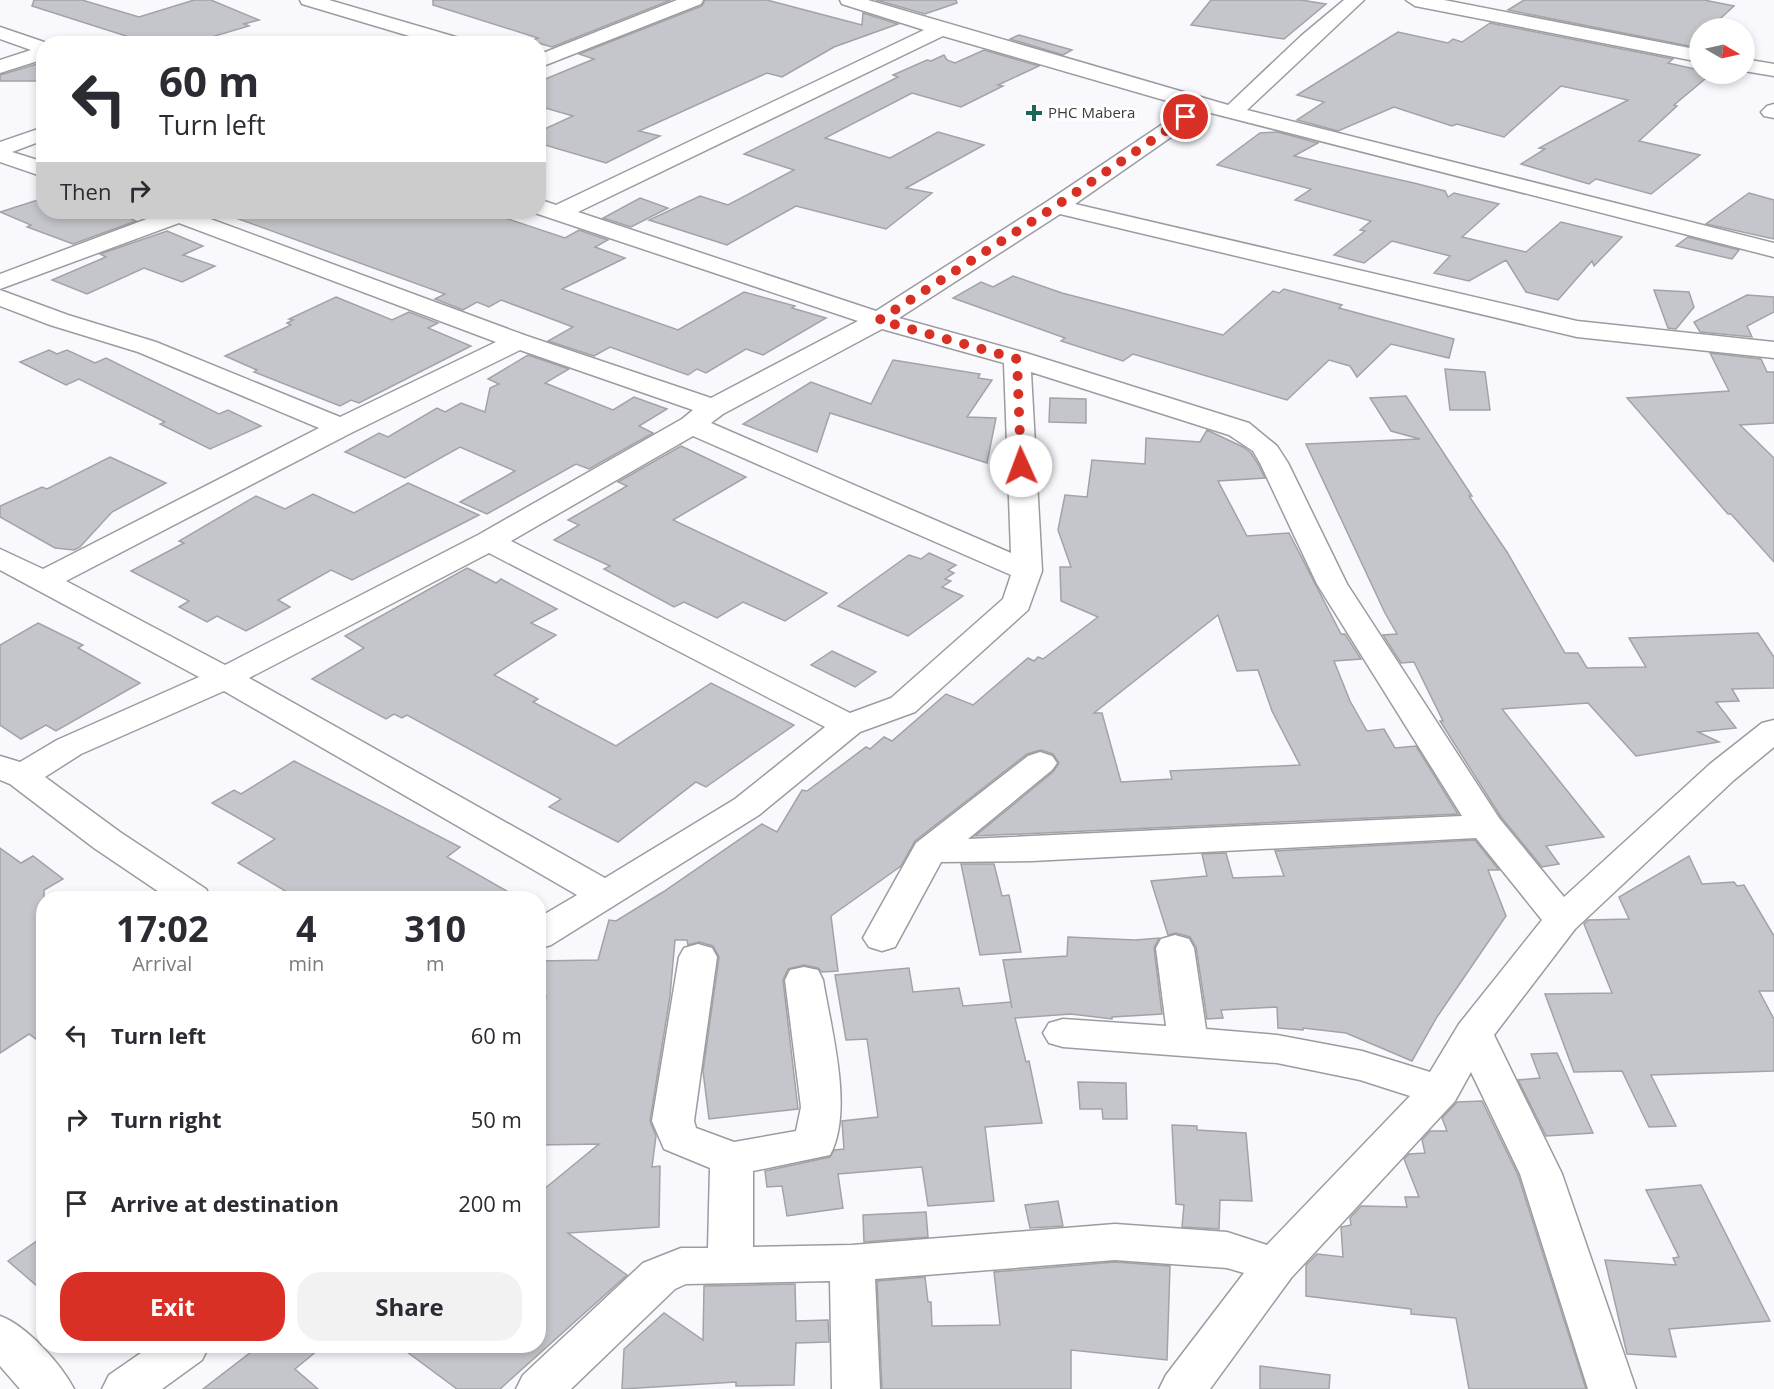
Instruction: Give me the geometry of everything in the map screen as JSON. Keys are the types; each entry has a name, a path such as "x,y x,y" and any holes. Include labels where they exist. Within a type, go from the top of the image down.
{"street":[{"path":"309,0 432,36"},
{"path":"546,59 694,0"},
{"path":"849,0 1204,105 1774,250"},
{"path":"1233,112 1308,40 1355,0"},
{"path":"1415,0 1689,54"},
{"path":"549,209 941,29"},
{"path":"0,33 36,47"},
{"path":"0,67 36,53"},
{"path":"1755,66 1774,70"},
{"path":"11,772 225,678 489,541 703,417 879,320 1056,206 1204,105"},
{"path":"0,149 36,136"},
{"path":"0,155 36,167"},
{"path":"1056,206 1578,329 1625,336 1774,350"},
{"path":"549,209 879,320 1017,359 1239,429 1263,446 1274,463 1332,584 1486,826 1562,920"},
{"path":"0,282 163,219"},
{"path":"195,219 518,341 703,417 1027,571"},
{"path":"0,297 59,320 147,347 341,427"},
{"path":"44,580 341,427 518,341"},
{"path":"546,931 747,807 848,725 903,705 1017,603 1027,571 1017,359"},
{"path":"489,541 763,684 848,725"},
{"path":"0,558 225,678 604,894"},
{"path":"1183,1389 1275,1264 1440,1090 1473,1034 1562,920 1722,772 1774,730"},
{"path":"882,938 929,851 1040,763"},
{"path":"11,772 183,891"},
{"path":"929,851 1032,849 1486,826"},
{"path":"1175,948 1188,1040"},
{"path":"698,957 673,1121 679,1138 732,1159 815,1144 822,1107 804,980"},
{"path":"1063,1033 1188,1040 1287,1051 1362,1066 1440,1090"},
{"path":"1473,1034 1541,1174 1612,1389"},
{"path":"730,1266 732,1159"},
{"path":"540,1389 659,1276 681,1266 852,1263 1115,1242 1227,1250 1275,1264"},
{"path":"852,1263 855,1389"},
{"path":"0,1335 50,1389"},
{"path":"126,1389 176,1353"}],"building":[{"path":"34,0 82,0 139,17 194,0 211,0 259,20 244,24 249,26 215,36 126,36 32,6"},
{"path":"433,0 671,0 552,47 546,45 546,36 532,36 433,5"},
{"path":"705,0 767,0 862,25 863,13 898,24 834,47 782,77 767,73 639,131 660,136 606,163 546,145 546,128 573,116 546,108 546,79 594,59 579,54 702,6"},
{"path":"876,0 956,0 957,3 925,14"},
{"path":"1211,0 1301,0 1326,4 1284,39 1191,25"},
{"path":"1524,0 1704,0 1734,6 1721,18 1689,18 1689,46 1508,10"},
{"path":"1490,23 1673,59 1668,63 1689,68 1689,84 1699,84 1674,105 1677,106 1639,141 1700,155 1651,194 1596,179 1589,184 1521,164 1545,149 1539,148 1628,100 1561,86 1504,137 1457,124 1452,126 1394,107 1338,131 1297,120 1324,102 1297,95 1398,32 1448,43 1453,39 1462,42"},
{"path":"1019,35 1072,50 1063,55 1010,39"},
{"path":"984,50 1039,66 998,85 1003,86 961,107 912,93 825,138 890,158 938,132 984,145 906,188 932,193 886,229 796,206 727,245 649,220 700,196 728,205 794,170 744,154 898,77 893,75 927,60 931,61 944,55 947,60 955,63"},
{"path":"36,64 36,81 0,81 0,75"},
{"path":"1278,132 1318,143 1294,156 1445,191 1448,197 1454,193 1499,204 1462,237 1526,252 1561,222 1622,237 1594,266 1592,261 1558,300 1526,292 1506,260 1469,281 1434,273 1450,256 1392,241 1364,263 1334,255 1365,231 1360,230 1371,221 1295,200 1311,189 1217,165 1260,133"},
{"path":"1749,193 1774,200 1774,239 1706,224"},
{"path":"640,198 668,208 631,227 603,218"},
{"path":"36,201 36,219 131,219 136,221 73,244 27,227 31,225 0,212"},
{"path":"239,219 508,219 565,238 579,230 608,240 595,247 625,258 562,289 678,330 744,292 795,306 792,308 826,318 763,355 746,349 706,373 697,369 688,375 610,347 594,356 548,341 573,327 501,300 489,307 477,302 463,310 435,299 445,294"},
{"path":"167,231 203,246 183,255 215,266 182,282 144,268 87,294 52,280 106,257 100,254"},
{"path":"1688,237 1739,250 1732,259 1676,246"},
{"path":"1013,276 1062,293 1223,335 1273,291 1279,293 1284,289 1342,305 1339,308 1454,339 1449,358 1391,344 1357,377 1350,366 1329,360 1287,400 1133,354 1123,361 1061,341 1065,338 953,298 981,282 993,287"},
{"path":"1654,290 1689,292 1694,307 1676,329 1668,328"},
{"path":"1747,295 1774,297 1774,312 1747,326 1752,337 1700,332 1694,322"},
{"path":"336,297 392,320 409,312 438,323 428,328 471,346 359,403 351,400 340,406 254,372 257,370 225,356 291,325 287,323 293,320 289,319"},
{"path":"49,350 57,354 67,350 95,363 106,358 219,414 228,410 261,426 210,449 160,424 165,422 79,379 66,385 20,362"},
{"path":"1710,353 1761,359 1767,372 1774,372 1774,423 1740,425 1774,458 1774,562 1731,514 1728,514 1627,398 1729,391"},
{"path":"528,355 569,369 545,383 613,410 634,397 667,409 639,426 653,433 589,469 576,464 487,514 460,502 515,471 460,447 405,478 345,452 379,433 388,437 437,408 445,412 461,403 485,412 490,388 499,384 488,379"},
{"path":"893,360 980,374 978,378 992,380 967,417 996,418 987,463 830,413 817,452 743,424 811,382 871,404"},
{"path":"1445,369 1485,372 1490,410 1450,410"},
{"path":"1406,396 1507,552 1565,653 1578,653 1587,668 1646,667 1629,638 1758,633 1774,657 1774,688 1732,689 1739,701 1716,702 1736,728 1698,732 1719,742 1636,756 1588,703 1502,709 1604,837 1546,846 1559,864 1542,867 1501,817 1440,721 1443,721 1414,662 1401,663 1383,635 1397,634 1306,444 1420,439 1391,431 1370,398"},
{"path":"1050,398 1086,399 1086,423 1049,422"},
{"path":"1207,430 1251,453 1265,478 1218,481 1247,536 1289,533 1341,634 1345,634 1361,659 1334,661 1350,701 1367,731 1384,729 1395,748 1416,746 1458,814 975,836 1053,772 1059,763 1053,754 1041,750 1027,754 915,841 901,866 831,916 838,971 822,972 818,968 804,965 788,969 783,980 798,1109 709,1119 703,1071 719,957 713,946 699,942 688,945 687,940 675,940 670,996 650,1121 656,1136 652,1167 660,1166 659,1227 568,1233 627,1275 546,1348 546,1187 599,1144 546,1145 546,961 598,960 609,920 616,921 663,892 762,824 777,832 802,790 807,791 866,747 870,749 884,737 892,741 946,694 973,705 1028,658 1034,661 1038,657 1043,659 1098,617 1061,601 1060,567 1071,567 1058,530 1065,495 1087,497 1092,460 1145,464 1146,438 1200,442","holes":["1218,615 1237,671 1258,670 1272,711 1300,765 1170,771 1172,779 1121,782 1102,713 1094,713"]},
{"path":"681,446 746,477 673,520 827,593 785,621 743,602 717,618 684,602 674,607 604,569 610,566 554,540 579,525 568,520 627,486 618,482"},
{"path":"110,457 166,483 112,512 80,547 74,550 55,548 0,517 0,506 42,487 47,489"},
{"path":"408,483 479,515 352,580 331,570 278,600 290,607 246,631 217,616 207,622 179,607 189,601 131,571 184,543 179,541 256,496 285,509 313,494 354,513"},
{"path":"929,553 956,565 948,570 954,573 945,579 951,581 942,587 963,596 908,636 838,606 909,555 921,559"},
{"path":"467,568 496,583 501,579 557,609 531,623 556,635 494,675 538,699 533,702 616,746 711,683 794,725 706,787 696,782 618,842 549,807 561,799 407,715 402,718 394,714 386,719 312,679 364,648 345,636"},
{"path":"38,623 83,645 78,648 140,683 56,731 46,725 21,739 0,725 0,645"},
{"path":"832,651 876,672 855,687 811,665"},
{"path":"294,761 460,847 447,857 507,891 285,891 238,863 275,839 212,803 234,790 241,794"},
{"path":"1475,840 1499,870 1488,870 1506,916 1437,1017 1412,1061 1346,1033 1303,1028 1303,1030 1278,1028 1277,1007 1221,1010 1223,1018 1207,1019 1196,947 1190,937 1176,933 1168,935 1151,881 1207,876 1202,854 1226,853 1233,878 1284,876 1275,851"},
{"path":"0,848 21,863 33,856 63,879 44,891 36,891 36,1039 29,1034 0,1053"},
{"path":"1689,856 1702,884 1734,882 1737,886 1744,885 1774,936 1774,991 1759,991 1774,1019 1774,1071 1651,1075 1676,1126 1649,1127 1622,1071 1574,1072 1545,994 1612,993 1584,924 1588,920 1629,919 1619,897"},
{"path":"961,864 994,864 1002,896 1009,895 1021,952 980,955"},
{"path":"1068,937 1135,940 1159,938 1154,948 1162,1014 1112,1017 1112,1019 1071,1014 1015,1018 1026,1062 1029,1061 1042,1123 985,1127 994,1201 928,1206 922,1167 838,1174 843,1208 787,1216 782,1186 767,1187 765,1171 830,1157 834,1150 844,1149 842,1121 878,1117 867,1039 846,1040 835,975 909,968 913,992 959,988 963,1006 1011,1002 1003,960 1067,956"},
{"path":"1557,1053 1593,1133 1546,1136 1518,1080 1540,1078 1531,1054"},
{"path":"1078,1082 1126,1083 1127,1119 1103,1119 1102,1109 1080,1109"},
{"path":"1482,1101 1518,1175 1586,1389 1469,1389 1456,1318 1411,1314 1411,1309 1306,1296 1306,1265 1317,1254 1343,1257 1341,1227 1351,1225 1350,1218 1361,1206 1407,1207 1405,1197 1419,1197 1404,1159 1409,1154 1425,1153 1422,1140 1430,1131 1447,1131 1442,1118 1457,1102"},
{"path":"1172,1125 1197,1126 1197,1130 1246,1133 1252,1201 1220,1200 1219,1229 1182,1227 1184,1205 1176,1204"},
{"path":"1701,1185 1770,1321 1669,1329 1676,1357 1627,1354 1605,1260 1676,1265 1673,1258 1679,1257 1646,1190"},
{"path":"1058,1201 1063,1226 1030,1228 1025,1205"},
{"path":"926,1212 928,1237 864,1242 863,1215"},
{"path":"36,1242 36,1285 8,1261"},
{"path":"1115,1262 1170,1266 1167,1360 1071,1350 1071,1389 882,1389 877,1281 925,1277 928,1302 931,1302 932,1326 1000,1325 994,1272"},
{"path":"795,1284 796,1321 828,1320 829,1342 796,1343 794,1385 736,1386 736,1382 622,1389 624,1349 664,1313 703,1340 704,1286"},
{"path":"250,1353 314,1353 295,1369 318,1389 203,1389"},
{"path":"408,1353 540,1353 500,1389 457,1389"},
{"path":"1260,1366 1330,1375 1329,1389 1260,1389"}],"place":[{"name":"PHC Mabera","path":"1034,113"}],"route":[{"path":"1021,466 1017,359 879,320 1056,206 1186,117"}]}
